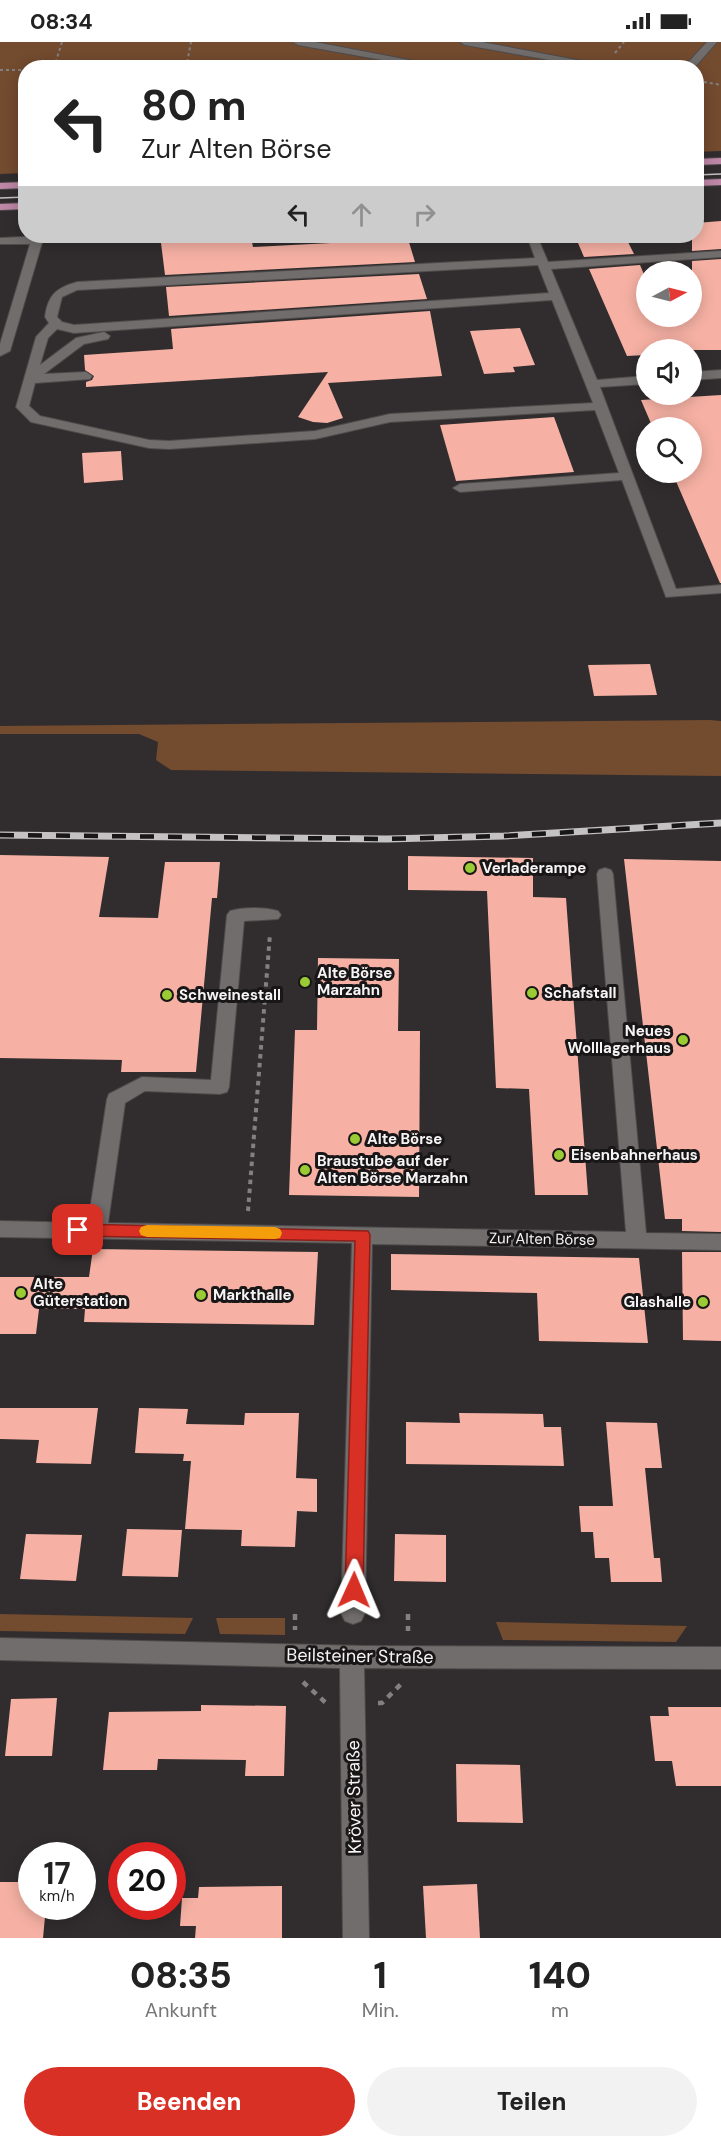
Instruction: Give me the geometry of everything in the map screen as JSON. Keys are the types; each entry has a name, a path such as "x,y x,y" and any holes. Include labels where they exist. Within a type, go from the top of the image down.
{"main road":[{"path":"704,162 721,161"},
{"path":"704,183 720,184"},
{"path":"0,186 18,185"},
{"path":"0,207 18,206"}],"street":[{"path":"298,42 405,60"},
{"path":"465,42 568,60"},
{"path":"695,60 712,42"},
{"path":"0,241 18,240"},
{"path":"0,352 4,351 36,243"},
{"path":"535,243 592,384 671,594 721,589"},
{"path":"556,296 74,329 56,323 51,316 52,301 62,290 77,286 721,254"},
{"path":"56,323 42,338 22,407 36,419 149,444 169,445 315,435 390,418 600,406"},
{"path":"30,379 80,341 134,325"},
{"path":"702,375 721,374"},
{"path":"30,379 86,376"},
{"path":"592,384 636,381"},
{"path":"460,488 627,476"},
{"path":"605,874 637,1241"},
{"path":"98,1230 116,1099 142,1084 220,1087 236,915 272,915"},
{"name":"Zur Alten Börse","path":"0,1229 721,1242"},
{"path":"353,1613 362,1235"},
{"name":"Beilsteiner Straße","path":"0,1649 352,1657 721,1658"},
{"name":"Kröver Straße","path":"352,1657 356,1938"}],"path":[{"path":"56,60 62,42"},
{"path":"188,60 191,42"},
{"path":"0,70 18,70"},
{"path":"704,82 721,85"},
{"path":"247,1233 272,915"}],"shaded area":[{"path":"0,42 721,42 721,151 704,152 704,60 18,60 18,173 0,174"},
{"path":"721,721 721,776 171,770 156,760 158,742 139,734 0,734 0,726"},
{"path":"0,1614 193,1618 185,1634 0,1631"},
{"path":"216,1618 285,1618 285,1635 220,1634"},
{"path":"496,1622 687,1626 676,1642 503,1640"}],"building":[{"path":"721,221 721,249 692,251 692,243 704,243 704,222"},
{"path":"161,243 252,243 253,247 330,243 409,243 415,262 165,275"},
{"path":"578,243 628,243 634,254 584,257"},
{"path":"721,259 721,350 702,350 702,339 636,339 636,356 627,356 589,269 636,265 636,327 702,327 702,261 692,261"},
{"path":"419,274 427,299 169,316 166,287"},
{"path":"430,311 442,376 328,383 343,418 327,423 313,422 298,417 328,372 86,387 86,382 92,380 94,376 85,370 84,355 173,349 171,329"},
{"path":"520,328 535,365 513,367 515,372 484,374 470,331"},
{"path":"721,395 721,583 677,483 702,483 702,417 648,417 643,405 702,405 702,396"},
{"path":"554,417 574,472 456,481 440,425"},
{"path":"121,451 123,480 84,483 82,453"},
{"path":"650,664 657,695 594,696 588,665"},
{"path":"0,855 109,857 99,917 158,918 165,862 220,862 217,898 212,898 196,1072 121,1072 122,1060 0,1058"},
{"name":"Schafstall","path":"408,856 533,858 533,897 566,898 588,1195 535,1195 529,1089 496,1088 487,891 408,890"},
{"name":"Neues Wolllagerhaus","path":"624,859 721,861 721,1232 682,1231 682,1219 665,1219"},
{"name":"Alte Börse","path":"318,958 399,959 398,1031 420,1031 419,1197 289,1195 295,1030 317,1030"},
{"name":"Markthalle","path":"93,1249 318,1252 314,1325 84,1322 85,1309 39,1309 36,1334 0,1334 0,1277 89,1277"},
{"name":"Glashalle","path":"682,1252 721,1252 721,1341 683,1340"},
{"path":"391,1254 639,1258 648,1343 539,1341 537,1293 391,1290"},
{"path":"0,1408 98,1408 91,1464 36,1463 39,1440 0,1439"},
{"path":"139,1408 188,1409 186,1424 244,1425 245,1413 299,1413 296,1478 317,1479 317,1512 297,1511 295,1547 241,1546 242,1530 185,1529 191,1461 183,1461 184,1454 135,1453"},
{"path":"459,1413 543,1414 544,1427 561,1427 564,1466 406,1464 406,1422 460,1423"},
{"path":"606,1422 657,1423 662,1468 645,1468 654,1558 660,1558 662,1582 611,1582 609,1558 595,1558 593,1532 581,1532 579,1506 613,1506"},
{"path":"127,1529 182,1530 178,1577 122,1576"},
{"path":"26,1534 82,1535 76,1581 20,1579"},
{"path":"395,1534 446,1535 446,1582 394,1581"},
{"path":"57,1698 52,1756 5,1756 11,1699"},
{"path":"201,1705 286,1706 284,1776 245,1776 246,1760 158,1759 157,1770 103,1770 109,1712 201,1711"},
{"path":"668,1707 721,1707 721,1786 676,1786 672,1761 655,1761 650,1716 669,1716"},
{"path":"456,1764 520,1765 523,1823 457,1822"},
{"path":"0,1882 18,1882 18,1920 45,1920 43,1938 0,1938"},
{"path":"477,1884 480,1938 426,1938 423,1886"},
{"path":"282,1886 282,1938 195,1938 196,1926 180,1926 180,1920 186,1920 186,1898 198,1898 199,1887"}],"tram line":[{"path":"704,175 721,174"},
{"path":"0,198 18,197"}],"railway":[{"path":"0,835 387,839 504,836 721,823"}],"slow traffic":[{"path":"147,1231 275,1233"}],"place":[{"name":"Verladerampe","path":"470,868"},
{"name":"Alte Börse Marzahn","path":"305,982"},
{"name":"Schafstall","path":"532,993"},
{"name":"Schweinestall","path":"167,995"},
{"name":"Neues Wolllagerhaus","path":"683,1040"},
{"name":"Alte Börse","path":"355,1139"},
{"name":"Eisenbahnerhaus","path":"559,1155"},
{"name":"Braustube auf der Alten Börse Marzahn","path":"305,1170"},
{"name":"Alte Güterstation","path":"21,1293"},
{"name":"Markthalle","path":"201,1295"},
{"name":"Glashalle","path":"703,1302"}],"route":[{"path":"78,1230 362,1235 354,1590"}]}
